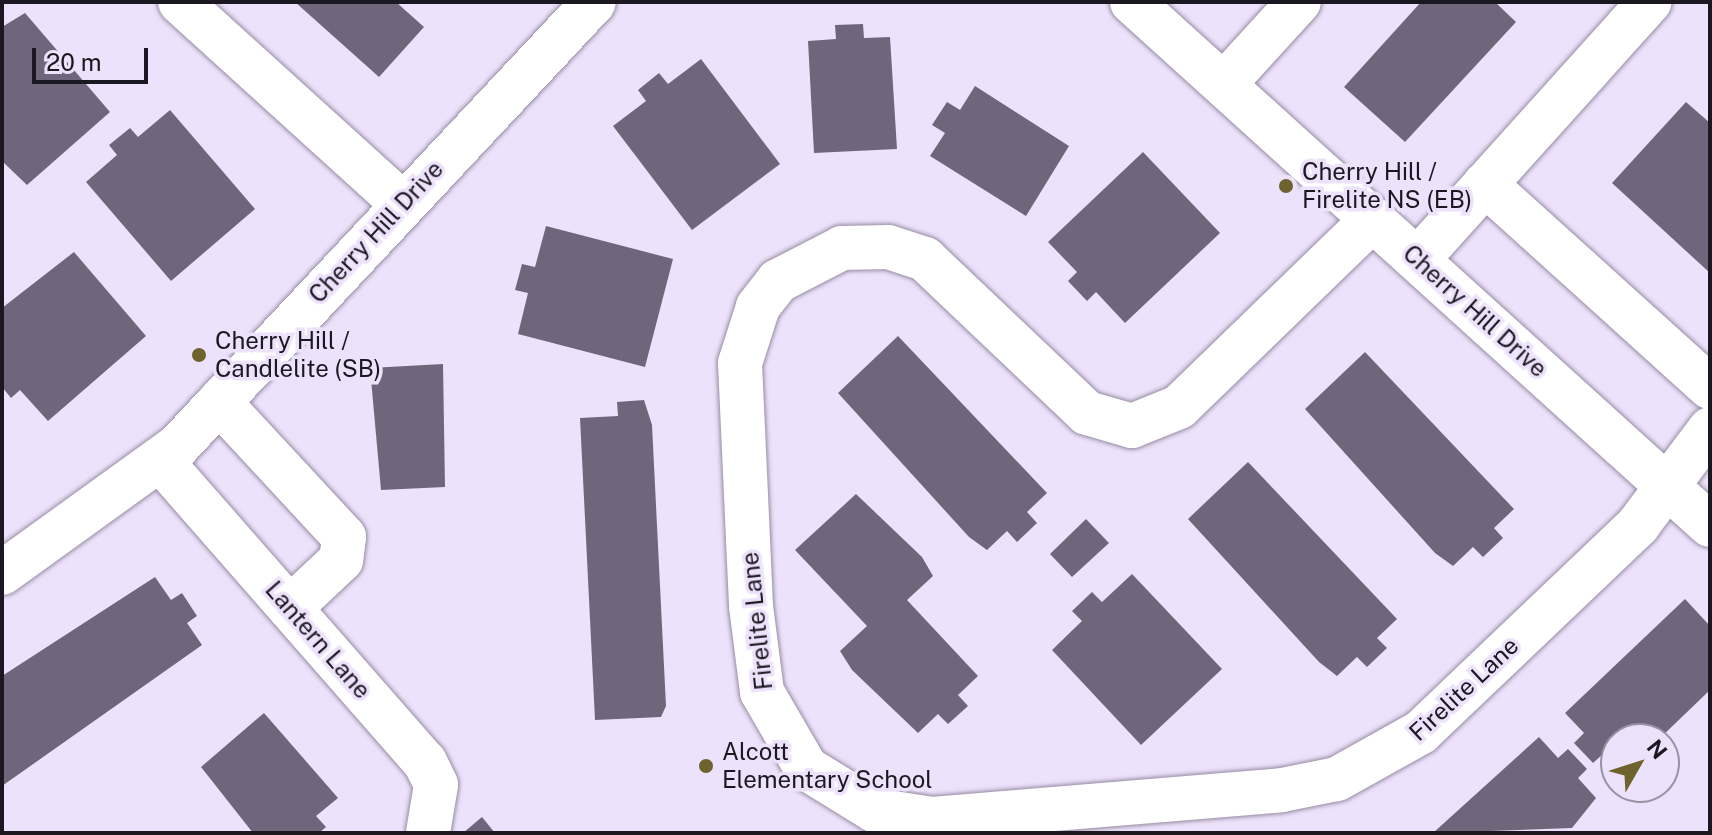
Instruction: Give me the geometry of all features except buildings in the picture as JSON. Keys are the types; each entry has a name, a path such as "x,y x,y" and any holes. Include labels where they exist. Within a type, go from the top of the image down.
{"street":[{"path":"180,2 402,203"},
{"name":"Cherry Hill Drive","path":"1132,2 1710,525"},
{"path":"1224,84 1299,2"},
{"path":"1418,259 1649,2"},
{"name":"Cherry Hill Drive","path":"2,573 162,462 402,203 577,7"},
{"path":"1485,184 1710,387"},
{"name":"Firelite Lane","path":"1373,219 1179,407 1132,426 1081,408 956,280 925,259 888,247 842,248 778,281 758,307 740,363 751,606 762,692 806,768 874,810 932,819 1282,790 1337,779 1421,732 1638,525 1710,429"},
{"path":"219,402 344,537 341,560 290,608"},
{"name":"Lantern Lane","path":"162,462 432,773 436,798 428,833"}],"place":[{"name":"Cherry Hill / Firelite NS (EB)","path":"1286,186"},
{"name":"Cherry Hill / Candlelite (SB)","path":"199,355"},
{"name":"Alcott Elementary School","path":"706,766"}]}
